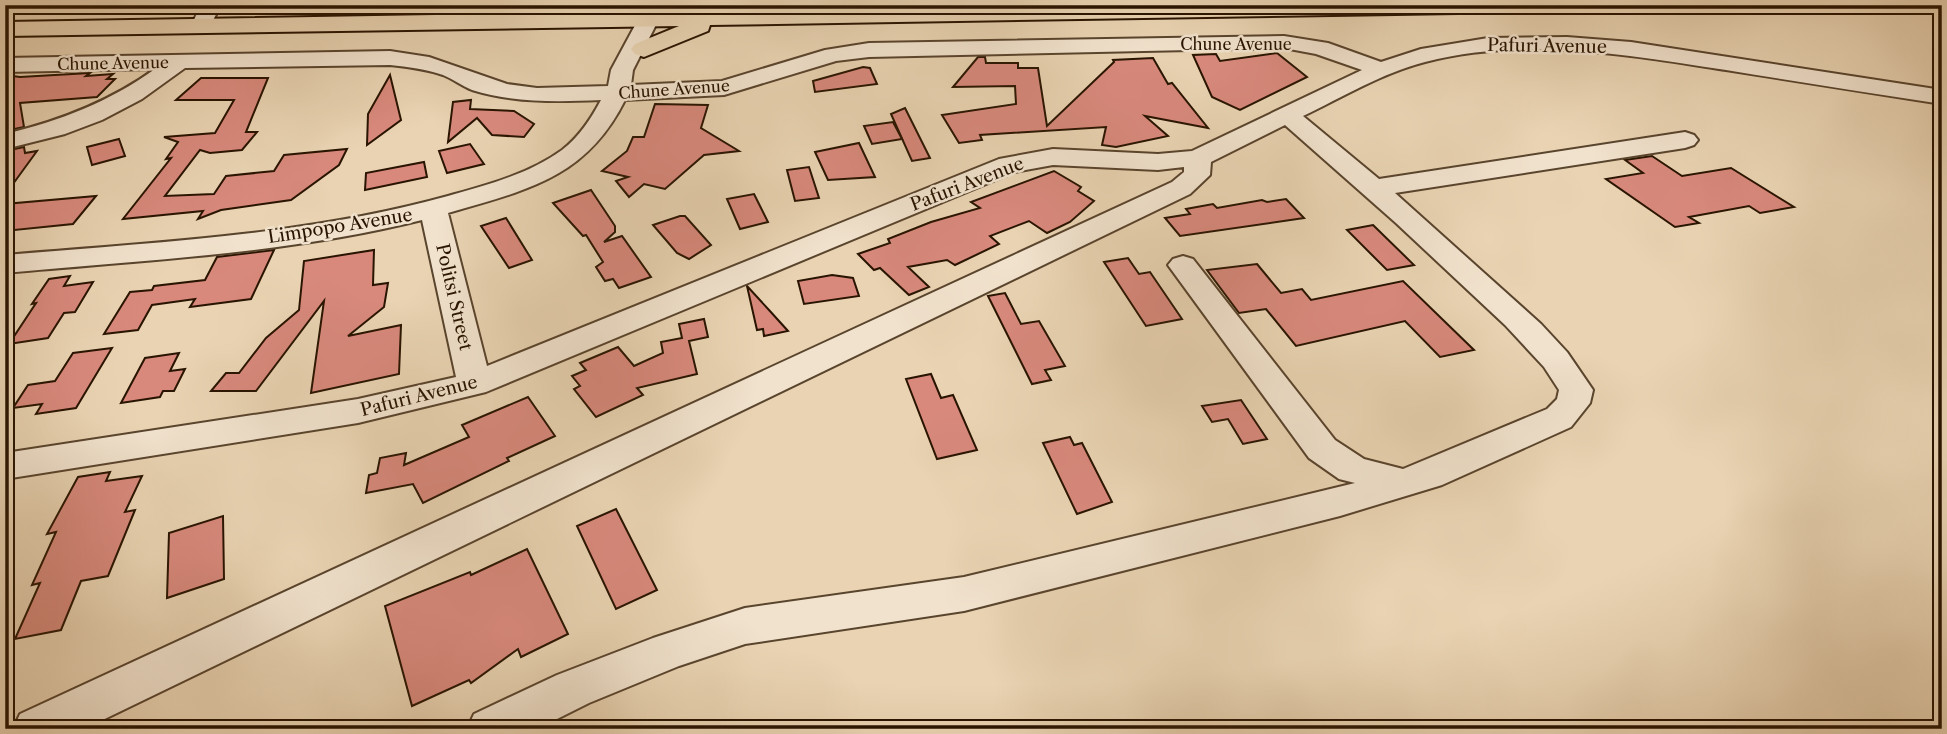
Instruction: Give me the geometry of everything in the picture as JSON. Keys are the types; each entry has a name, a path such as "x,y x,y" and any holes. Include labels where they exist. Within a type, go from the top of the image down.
{"main road":[{"path":"692,5 734,17"},
{"path":"5,29 206,16 572,19 653,10 734,17 835,11 1521,5"},
{"path":"572,19 611,26 639,48 684,31 734,17"}],"street":[{"name":"Limpopo Avenue","path":"5,264 325,230 434,210 496,190 550,168 591,137 631,70 653,10"},
{"name":"Pafuri Avenue","path":"11,472 358,411 474,384 1022,161 1053,157 1158,162 1198,158 1381,69 1421,56 1466,47 1520,42 1567,43 1670,54 1942,97"},
{"name":"Chune Avenue","path":"5,65 390,58 421,62 452,71 478,83 537,95 620,86 724,88 833,55 900,49 1284,43 1320,48 1381,69"},
{"path":"5,142 74,123 106,110 130,97 179,62"},
{"path":"490,729 573,688 668,651 745,626 964,594 1340,502 1429,475 1559,418 1573,403 1576,390 1566,372 1507,310 1376,188 1287,115"},
{"path":"1376,188 1685,140"},
{"path":"36,729 1181,188 1197,176 1198,158"},
{"name":"Politsi Street","path":"434,210 474,384"},
{"path":"1183,265 1322,449 1353,469 1403,483"}],"building":[{"path":"1277,53 1307,77 1240,110 1212,97 1193,55 1216,54 1220,61"},
{"path":"978,57 985,57 986,63 1018,63 1018,68 1038,68 1047,126 1114,62 1113,60 1153,58 1168,84 1172,83 1208,128 1145,116 1168,136 1116,147 1102,145 1106,127 980,135 982,140 959,143 942,115 1016,104 1015,86 953,87"},
{"path":"863,67 870,68 877,84 815,92 813,81"},
{"path":"90,73 86,76 113,74 107,79 115,79 97,97 20,103 24,127 5,131 5,75 20,77"},
{"path":"390,75 401,120 367,145 368,114"},
{"path":"201,78 268,78 246,132 257,132 242,150 210,153 200,150 165,196 214,194 226,176 274,171 284,155 347,149 339,165 291,200 221,210 198,219 203,211 123,219 171,158 166,159 178,142 164,137 215,133 234,100 176,100"},
{"path":"471,100 470,109 514,111 534,124 524,137 492,135 477,118 448,142 453,102"},
{"path":"655,104 708,105 701,128 739,151 704,155 665,189 644,184 629,197 616,181 628,177 602,171 627,151 633,137 644,137"},
{"path":"905,108 930,158 912,161 891,114"},
{"path":"893,122 902,139 872,144 864,126"},
{"path":"119,139 125,156 92,165 87,147"},
{"path":"859,143 875,177 828,180 815,152"},
{"path":"470,144 484,164 447,173 439,151"},
{"path":"24,147 25,153 37,151 5,195 5,151"},
{"path":"1652,156 1682,176 1731,168 1794,207 1760,213 1749,206 1689,217 1699,223 1675,227 1606,179 1643,173 1625,160"},
{"path":"424,162 427,177 365,190 366,173"},
{"path":"809,167 819,198 795,201 787,170"},
{"path":"1054,171 1081,187 1078,191 1094,201 1070,222 1047,233 1029,221 990,236 999,244 955,265 947,260 908,267 929,287 909,295 880,268 874,270 858,254 890,243 888,239 931,222 980,208 971,202"},
{"path":"591,190 615,226 615,232 604,242 622,236 651,277 619,288 613,279 605,281 596,267 603,262 586,235 583,236 553,203"},
{"path":"754,194 768,222 740,229 727,199"},
{"path":"96,196 73,224 5,231 5,204"},
{"path":"1286,199 1304,218 1180,236 1165,218 1190,214 1186,209 1213,204 1217,208 1262,200 1267,202"},
{"path":"685,216 711,245 689,259 677,253 653,225"},
{"path":"506,218 532,260 509,268 481,226"},
{"path":"1373,225 1414,265 1387,270 1347,230"},
{"path":"274,250 251,299 190,307 195,299 152,305 138,330 104,334 130,292 152,290 154,286 205,280 217,257"},
{"path":"374,250 373,285 388,283 384,307 348,336 401,325 399,374 311,393 324,301 256,391 211,391 226,373 239,373 266,338 299,310 304,261"},
{"path":"1128,258 1139,274 1150,272 1182,319 1146,326 1104,262"},
{"path":"1257,264 1281,293 1302,289 1311,300 1403,281 1474,350 1440,357 1405,321 1296,346 1266,309 1239,313 1207,270"},
{"path":"832,275 853,278 859,296 804,304 798,281"},
{"path":"70,276 64,286 93,282 75,312 64,313 48,338 9,344 49,279"},
{"path":"747,286 788,331 764,336 763,329 757,330"},
{"path":"1005,293 1021,324 1039,321 1065,366 1045,370 1051,380 1032,384 988,296"},
{"path":"704,319 708,337 689,341 697,374 637,388 643,395 596,417 574,389 580,386 572,376 586,370 580,363 618,347 634,366 663,353 661,342 682,338 679,324"},
{"path":"112,348 76,408 36,414 42,404 13,408 28,385 55,381 73,353"},
{"path":"179,353 170,371 185,369 174,391 163,391 160,397 121,403 145,358"},
{"path":"931,374 941,398 953,395 977,450 937,459 906,379"},
{"path":"528,397 555,436 507,458 509,461 423,503 413,484 366,493 369,475 377,473 380,458 406,453 404,465 469,437 462,425"},
{"path":"1241,400 1267,439 1243,444 1228,419 1212,422 1202,406"},
{"path":"1070,437 1074,445 1082,443 1112,502 1077,514 1043,443"},
{"path":"110,472 106,481 142,476 125,512 135,510 108,576 81,581 61,630 15,639 40,583 32,585 56,532 47,534 78,477"},
{"path":"616,509 657,590 616,609 577,526"},
{"path":"223,516 224,579 167,598 169,533"},
{"path":"527,549 568,634 521,657 518,649 471,683 469,680 412,706 385,606 470,572 471,575"}]}
